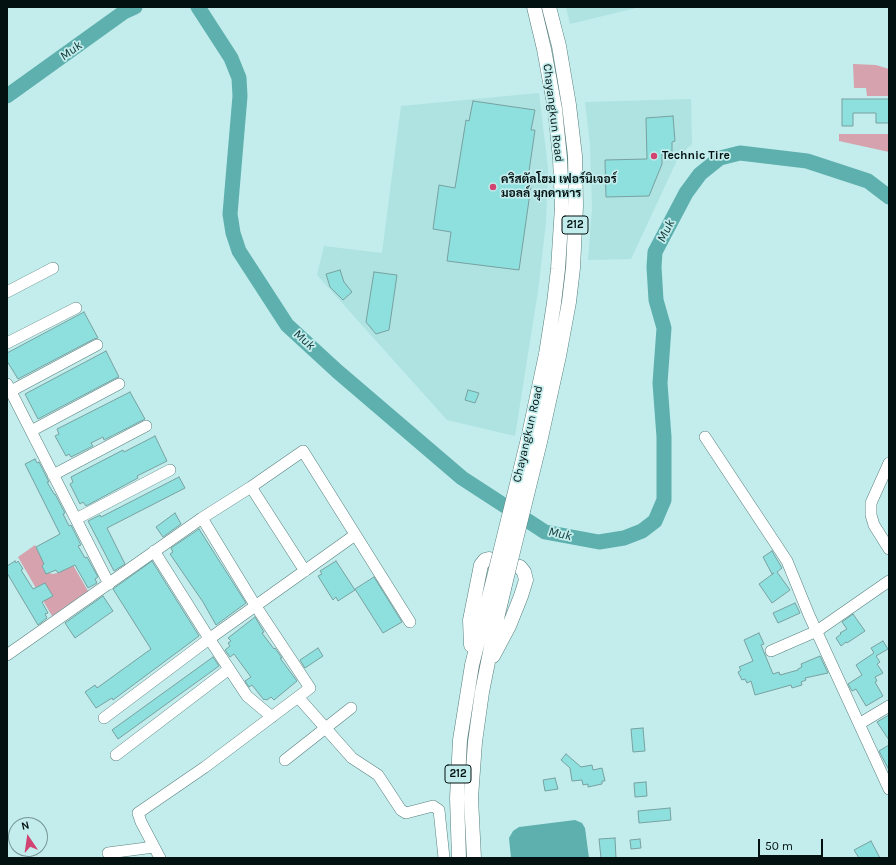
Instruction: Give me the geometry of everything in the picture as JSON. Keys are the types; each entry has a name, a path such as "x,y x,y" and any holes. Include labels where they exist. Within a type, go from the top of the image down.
{"main road":[{"name":"Chayangkun Road","path":"534,7 544,49 555,109 560,158 562,207 558,269 534,440"},
{"name":"Chayangkun Road","path":"460,858 457,798 460,740 467,690 472,665 502,570 534,440 559,356 569,302 573,268 576,206 575,156 569,105 549,7"},
{"path":"472,665 470,620 481,565 485,560 489,559 520,567 524,572 526,580 518,608 486,668"},
{"name":"Chayangkun Road","path":"474,858 471,798 473,763 481,699 502,570"}],"street":[{"path":"7,292 53,268"},
{"path":"7,343 76,308"},
{"path":"97,345 9,387 109,584"},
{"path":"31,431 119,384"},
{"path":"54,475 146,426"},
{"path":"704,437 786,561 816,631 889,789"},
{"path":"7,655 154,551 303,451 410,622"},
{"path":"889,463 871,503 871,515 874,524 889,549"},
{"path":"76,519 170,470"},
{"path":"251,487 305,571"},
{"path":"160,858 141,822 138,813 205,767 310,688 255,606 202,518"},
{"path":"104,718 209,639 355,535"},
{"path":"154,551 209,639 247,696 272,717"},
{"path":"771,651 816,631 889,581"},
{"path":"116,755 229,669"},
{"path":"298,697 352,758 378,775 401,810 406,813 433,806 439,810 444,858"},
{"path":"860,724 889,706"},
{"path":"284,760 351,708"},
{"path":"108,852 154,847"}],"shaded area":[{"path":"566,7 640,7 570,24"},
{"path":"853,64 876,65 889,69 889,96 867,96 866,88 854,88"},
{"path":"539,93 548,168 546,222 538,291 515,436 447,420 317,275 324,246 382,253 401,106"},
{"path":"691,99 692,144 679,156 631,259 588,260 592,209 590,144 585,102"},
{"path":"839,134 889,134 889,152 839,141"},
{"path":"35,545 45,564 42,566 44,571 52,574 58,573 73,565 88,591 52,616 18,557"},
{"path":"575,820 582,823 585,828 589,858 511,858 509,838 513,831 519,827"}],"building":[{"path":"842,99 889,99 889,123 876,123 876,113 853,113 853,126 842,126"},
{"name":"คริสตัลโฮม เฟอร์นิเจอร์ มอลล์ มุกดาหาร","path":"473,101 535,110 531,130 535,130 528,178 532,179 519,270 447,261 451,232 433,229 439,185 455,188 466,120 469,121"},
{"name":"Technic Tire","path":"673,116 675,141 672,142 672,154 662,154 662,164 649,196 606,197 605,160 647,159 646,118"},
{"path":"340,270 344,282 352,292 343,300 330,287 326,274"},
{"path":"374,272 397,275 389,330 376,334 366,322"},
{"path":"84,312 98,338 18,379 7,361 7,353"},
{"path":"106,351 119,377 38,419 25,394"},
{"path":"468,390 479,393 475,403 465,400"},
{"path":"130,392 145,419 104,440 103,437 91,443 93,446 71,457 69,454 66,456 55,436 59,434 57,429"},
{"path":"155,436 167,461 137,476 138,478 86,506 83,502 80,504 70,484 73,482 71,477 123,450 124,452"},
{"path":"35,459 37,463 39,462 49,482 47,482 65,513 63,514 69,526 71,525 81,545 78,546 85,558 87,557 98,577 95,579 97,583 88,588 75,565 58,573 56,570 46,574 42,566 44,564 36,547 60,534 25,464"},
{"path":"179,477 185,488 107,528 125,564 114,571 88,521 100,515 101,517"},
{"path":"175,513 181,524 163,537 156,527"},
{"path":"199,529 246,603 216,625 203,602 170,554 173,552 171,548"},
{"path":"772,551 782,568 777,572 790,590 772,603 759,584 774,573 772,574 763,557"},
{"path":"15,561 16,563 18,561 23,569 21,570 33,589 45,583 53,596 42,602 48,613 45,614 47,618 38,625 7,573 7,566"},
{"path":"152,561 199,636 113,700 112,698 96,708 85,692 95,685 97,688 151,649 113,589"},
{"path":"336,561 355,590 338,601 336,597 333,600 318,576 322,574 320,571"},
{"path":"374,577 402,622 383,633 355,589"},
{"path":"103,596 113,611 75,638 65,623"},
{"path":"795,603 800,613 778,623 773,613"},
{"path":"853,614 865,631 841,646 836,638 841,634 840,633 847,629 842,622"},
{"path":"255,617 264,632 262,633 274,649 275,648 282,658 280,658 297,681 274,700 271,697 264,700 252,685 249,687 245,681 251,677 234,654 230,657 225,650 230,646 228,643 231,641 228,638"},
{"path":"759,633 764,644 761,645 773,674 779,672 780,675 798,670 802,667 801,664 820,656 828,673 805,678 806,680 801,682 802,685 792,688 791,685 755,695 751,681 747,683 745,679 742,680 738,672 741,670 739,667 753,661 744,640"},
{"path":"883,641 888,649 876,656 880,662 877,664 883,673 875,677 877,681 875,682 883,696 866,706 856,689 852,691 848,684 862,675 856,665 874,653 871,648"},
{"path":"318,648 323,656 305,668 300,660"},
{"path":"213,657 219,666 118,739 112,730"},
{"path":"889,715 889,740 877,722"},
{"path":"643,728 645,751 633,752 631,729"},
{"path":"889,745 889,770 879,751"},
{"path":"566,754 581,767 592,765 593,770 602,768 605,781 602,781 602,784 588,787 588,784 583,785 582,780 572,781 570,768 561,760"},
{"path":"555,778 558,789 545,791 543,780"},
{"path":"646,782 647,796 635,797 634,783"},
{"path":"670,808 671,820 639,823 638,811"},
{"path":"615,838 616,858 601,858 599,839"},
{"path":"640,839 641,848 631,849 630,840"},
{"path":"871,841 880,858 859,858 854,850"}],"waterway":[{"name":"Muk","path":"7,96 124,12 135,7"},
{"name":"Muk","path":"198,7 231,58 239,78 240,96 230,214 233,233 239,251 287,325 337,371 462,478 545,532 599,542 624,538 642,531 655,521 664,500 664,437 660,383 664,328 656,300 654,267 655,252 686,193 700,174 720,158 740,153 807,161 868,181 889,197"}],"place":[{"name":"Technic Tire","path":"654,156"},
{"name":"คริสตัลโฮม เฟอร์นิเจอร์ มอลล์ มุกดาหาร","path":"493,187"}]}
